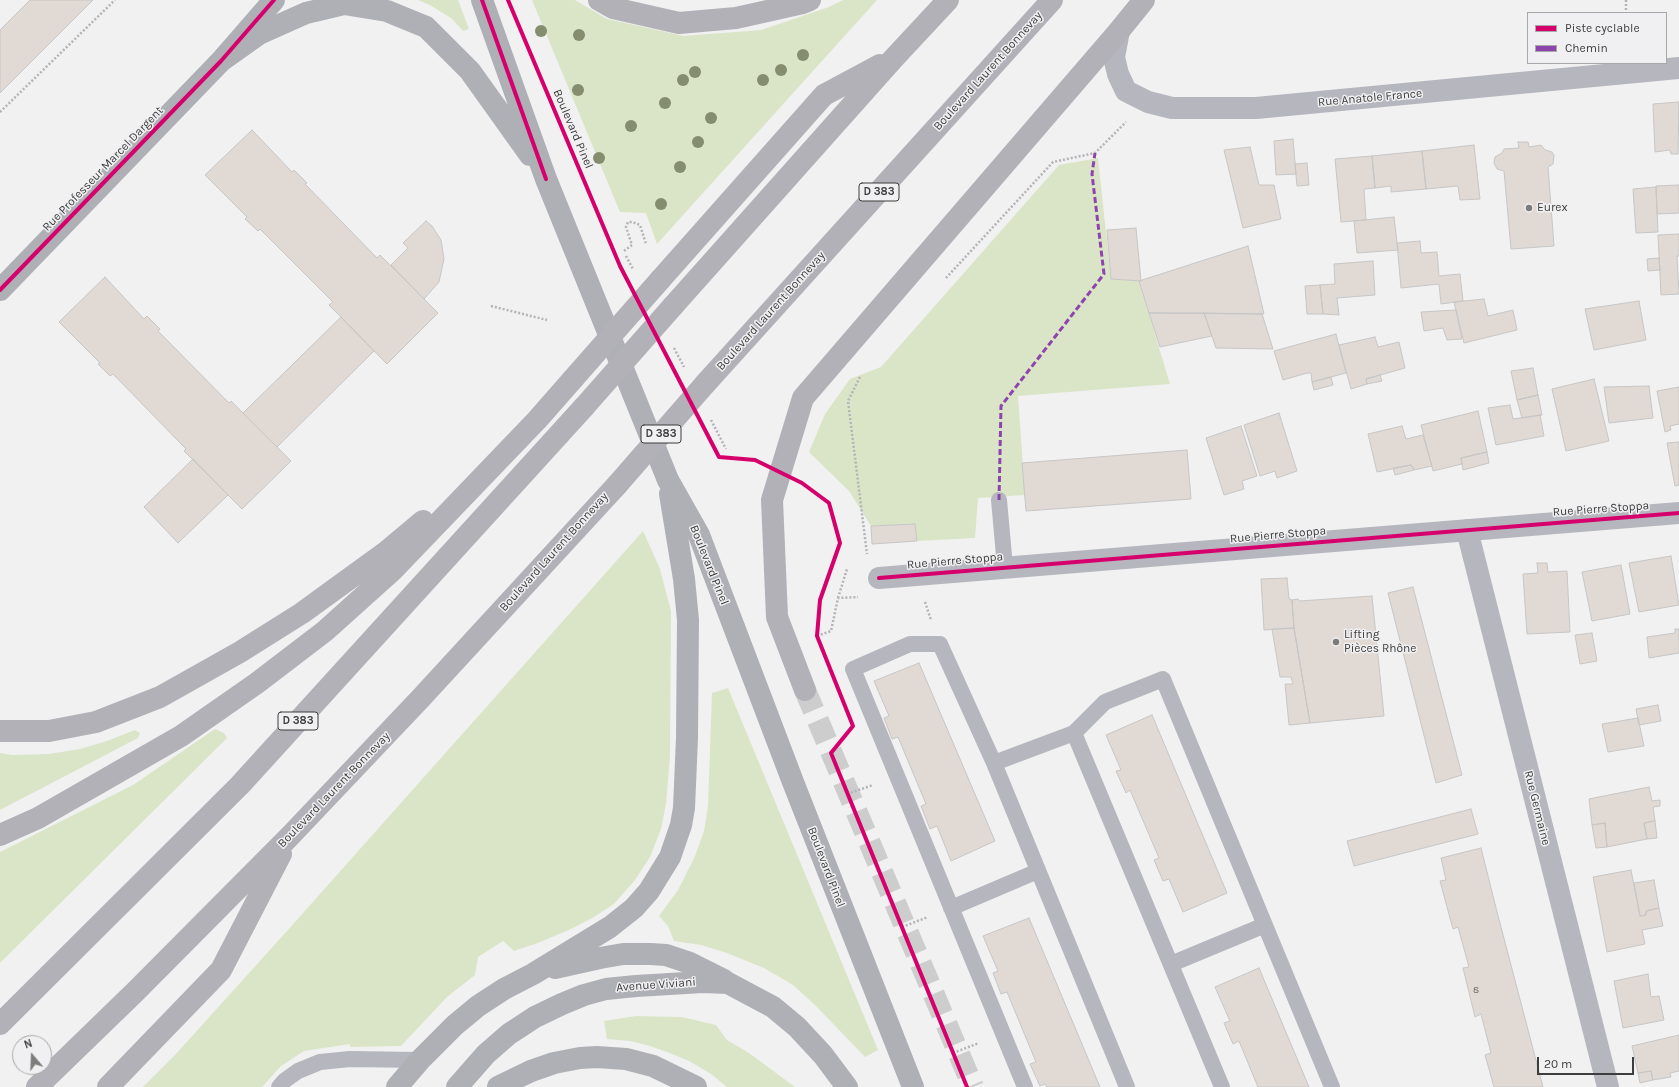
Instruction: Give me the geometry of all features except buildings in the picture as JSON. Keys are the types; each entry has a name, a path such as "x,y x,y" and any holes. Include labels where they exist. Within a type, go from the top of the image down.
{"highway":[{"path":"599,0 613,8 679,23 736,18 803,3 810,0"},
{"name":"D 383","path":"0,1024 240,785 584,407 894,58 948,0"},
{"name":"Boulevard Laurent Bonnevay","path":"38,1087 290,836 420,699 617,484 696,379 1052,0"},
{"path":"805,690 777,617 772,500 803,398 1144,0"},
{"path":"0,835 38,818 124,770 180,736 257,683 325,631 394,569 507,451 573,379 824,95 894,58"},
{"path":"0,730 49,731 96,722 160,697 240,652 308,608 386,552 507,451"},
{"path":"108,1087 221,970 290,836"}],"main road":[{"path":"221,61 274,0"},
{"name":"Boulevard Pinel","path":"482,0 546,179 668,480 699,535 792,782 913,1087"},
{"path":"221,61 259,34 306,13 344,4 386,11 426,28 470,71 546,179"},
{"name":"Rue Professeur Marcel Dargent","path":"0,290 221,61"},
{"path":"397,1087 420,1060 455,1025 478,1006 504,989 533,974 610,927 634,908 649,891 670,857 681,826 684,808 686,780 688,620 684,579 668,480"},
{"path":"533,974 623,954 650,954 666,955 690,963 728,983"},
{"name":"Avenue Viviani","path":"457,1087 486,1054 509,1034 535,1017 584,994 606,989 703,982 728,983 773,1007 797,1027 823,1055 847,1087"},
{"path":"498,1087 532,1071 554,1063 580,1058 597,1057 626,1059 653,1066 696,1087"}],"street":[{"name":"Rue Anatole France","path":"1119,31 1114,57 1118,74 1126,91 1148,102 1172,108 1256,108 1679,68"},
{"name":"Rue Pierre Stoppa","path":"879,578 1679,513"},
{"name":"Rue Germaine","path":"1467,530 1608,1087"}],"lane":[{"path":"999,500 1005,567"},
{"path":"1025,1087 853,669 910,644 940,644 994,763 1127,1087"},
{"path":"994,763 1074,733 1105,702 1163,680 1332,1087"},
{"path":"1074,733 1222,1087"},
{"path":"951,908 1038,871"},
{"path":"1171,964 1264,925"},
{"path":"279,1087 284,1081 298,1071 320,1062 350,1058 420,1060"}],"path":[{"path":"0,112 115,0"},
{"path":"1626,0 1626,12"},
{"path":"941,284 1053,162 1095,153 1148,102"},
{"path":"624,251 632,245 626,227 628,222 640,225 646,244"},
{"path":"626,256 633,269"},
{"path":"492,306 547,320"},
{"path":"672,346 696,379"},
{"path":"838,598 860,597 879,578 868,567 848,401 864,371"},
{"path":"708,415 726,449"},
{"path":"818,629 817,636 831,631 838,598 847,569"},
{"path":"924,601 940,644"}],"green space":[{"path":"418,0 458,0 469,29 463,31 451,18 430,5"},
{"path":"532,0 575,0 607,19 684,36 761,30 829,7 843,0 877,0 657,244 646,213 620,212"},
{"path":"1098,158 1111,279 1139,281 1170,384 1018,396 1025,495 978,498 975,538 917,541 915,524 871,526 849,491 809,452 825,414 850,379 881,367 1059,165"},
{"path":"643,531 660,569 671,611 670,756 666,804 661,829 650,857 635,880 614,904 571,929 538,943 514,951 503,941 478,957 475,975 447,997 401,1046 350,1047 350,1044 304,1051 281,1066 262,1087 143,1087 175,1055 287,931"},
{"path":"728,688 878,1050 865,1057 816,1006 793,985 764,968 727,953 701,945 674,941 668,926 659,916 678,890 695,856 704,831 708,806 712,693"},
{"path":"215,729 224,733 227,738 0,963 0,852 133,785"},
{"path":"135,730 140,733 138,738 0,810 0,753 12,755 49,754 80,749 107,741"},
{"path":"636,1016 682,1017 716,1025 727,1040 749,1053 795,1087 727,1087 711,1074 689,1061 667,1052 630,1041 607,1039 604,1021"}],"tunnel":[{"path":"805,690 973,1087"}],"marked path":[{"path":"999,500 1001,406 1104,274 1092,174 1095,153"}],"cycle path":[{"path":"0,290 221,61 274,0"},
{"path":"482,0 546,179"},
{"path":"508,0 620,266 719,457 755,460 802,483 829,503 840,543 820,600 817,636 853,726 831,753 967,1087"},
{"path":"879,578 1679,513"}],"place":[{"name":"Eurex","path":"1529,208"},
{"name":"Lifting Pièces Rhône","path":"1336,642"}]}
